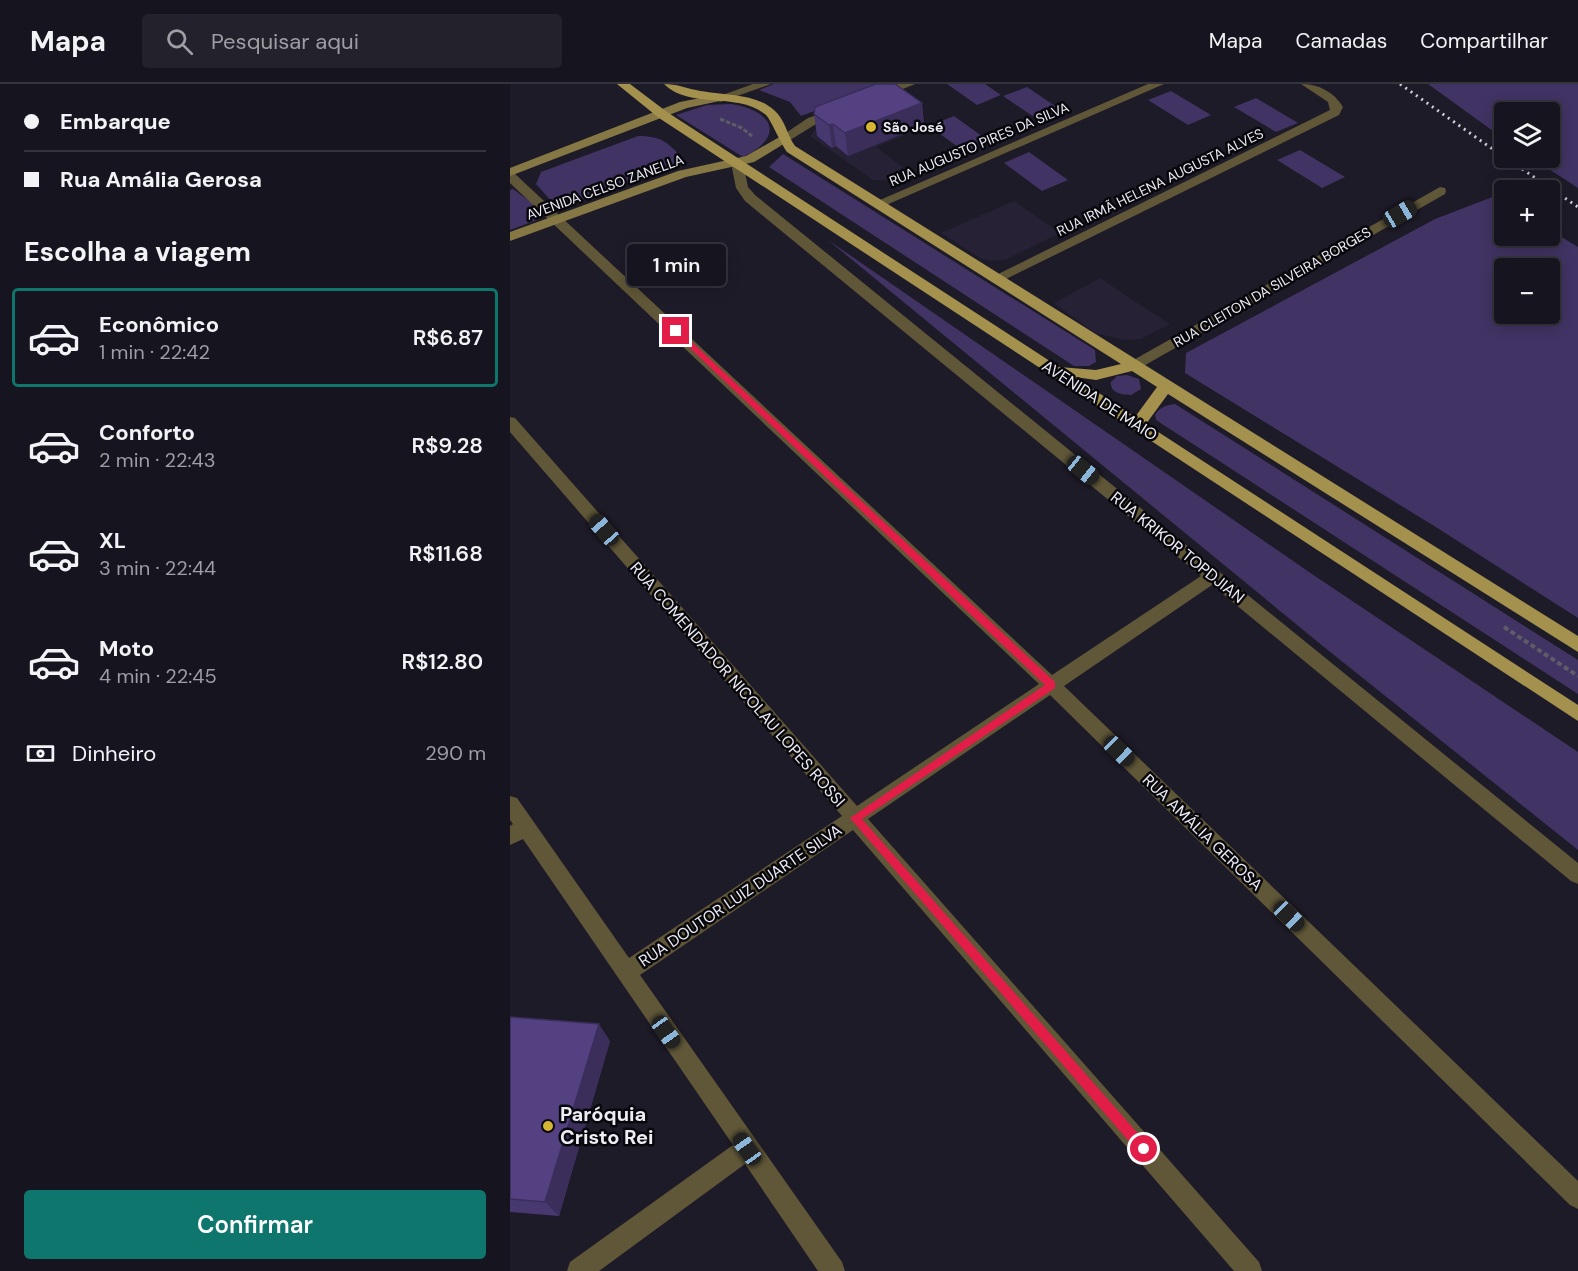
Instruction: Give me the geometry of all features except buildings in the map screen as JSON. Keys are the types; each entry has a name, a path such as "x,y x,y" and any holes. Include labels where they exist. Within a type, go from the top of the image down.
{"main road":[{"name":"AVENIDA DE MAIO","path":"624,84 663,115 737,164 1578,714"},
{"path":"670,84 680,90 700,96 747,102 765,109 776,119 783,139 791,149 1578,645"},
{"path":"1053,370 1096,375 1135,364"},
{"path":"1137,424 1155,404 1166,385"}],"street":[{"path":"510,174 684,105 720,98 765,84"},
{"path":"866,100 909,84"},
{"name":"RUA AUGUSTO PIRES DA SILVA","path":"879,203 1158,84"},
{"name":"RUA IRMÃ HELENA AUGUSTA ALVES","path":"997,278 1335,112 1337,107 1333,100 1306,84"},
{"name":"AVENIDA CELSO ZANELLA","path":"510,237 682,174 737,164 761,153 812,121 844,109"},
{"name":"RUA KRIKOR TOPDJIAN","path":"737,164 742,188 750,198 1578,875"},
{"name":"RUA AMÁLIA GEROSA","path":"510,174 1051,685 1578,1197"},
{"name":"RUA CLEITON DA SILVEIRA BORGES","path":"1135,364 1440,191"},
{"name":"RUA COMENDADOR NICOLAU LOPES ROSSI","path":"510,422 1250,1271"},
{"name":"RUA DOUTOR LUIZ DUARTE SILVA","path":"625,973 1213,576"},
{"path":"510,804 518,832 625,973 832,1271"},
{"path":"579,1271 747,1149"}],"shaded area":[{"path":"774,84 887,84 801,116 790,102 759,90"},
{"path":"947,84 985,84 1001,95 977,105"},
{"path":"1428,84 1578,84 1578,188 1547,168 1560,168 1560,102 1494,102 1494,132"},
{"path":"1027,87 1064,112 1040,121 1003,96"},
{"path":"1171,91 1211,115 1188,125 1148,100"},
{"path":"1256,98 1298,123 1276,132 1234,107"},
{"name":"São José","path":"888,99 928,126 876,147 912,174 895,181 873,180 810,136 817,127"},
{"path":"731,104 756,112 769,125 769,133 765,141 743,157 676,115 707,105"},
{"path":"954,116 990,142 965,152 929,126"},
{"path":"638,136 653,137 664,141 683,159 676,164 571,204 554,204 536,184 541,172"},
{"path":"1300,150 1345,177 1322,188 1277,160"},
{"path":"1029,152 1068,180 1042,191 1004,163"},
{"path":"783,154 1095,350 1096,362 1089,366 1074,366 769,167"},
{"path":"513,189 536,206 537,220 510,230 510,190"},
{"path":"1494,196 1494,246 1560,246 1560,236 1578,247 1578,618 1439,529 1185,373 1186,353 1435,219"},
{"path":"1014,201 1060,233 1007,259 996,261 982,259 941,233"},
{"path":"828,240 1309,572 1578,752 1578,850 1324,647"},
{"path":"1100,278 1170,324 1141,339 1124,340 1095,333 1054,303"},
{"path":"1127,375 1139,379 1141,389 1131,395 1114,391 1111,382 1117,376"},
{"path":"1175,404 1578,660 1578,694 1156,420 1155,415 1159,410"}],"railway":[{"path":"1400,84 1494,150"},
{"path":"1521,168 1578,207"}],"place":[{"name":"São José","path":"871,127"},
{"name":"Paróquia Cristo Rei","path":"548,1126"}],"route":[{"path":"676,331 1051,685 855,818 1144,1149"}]}
